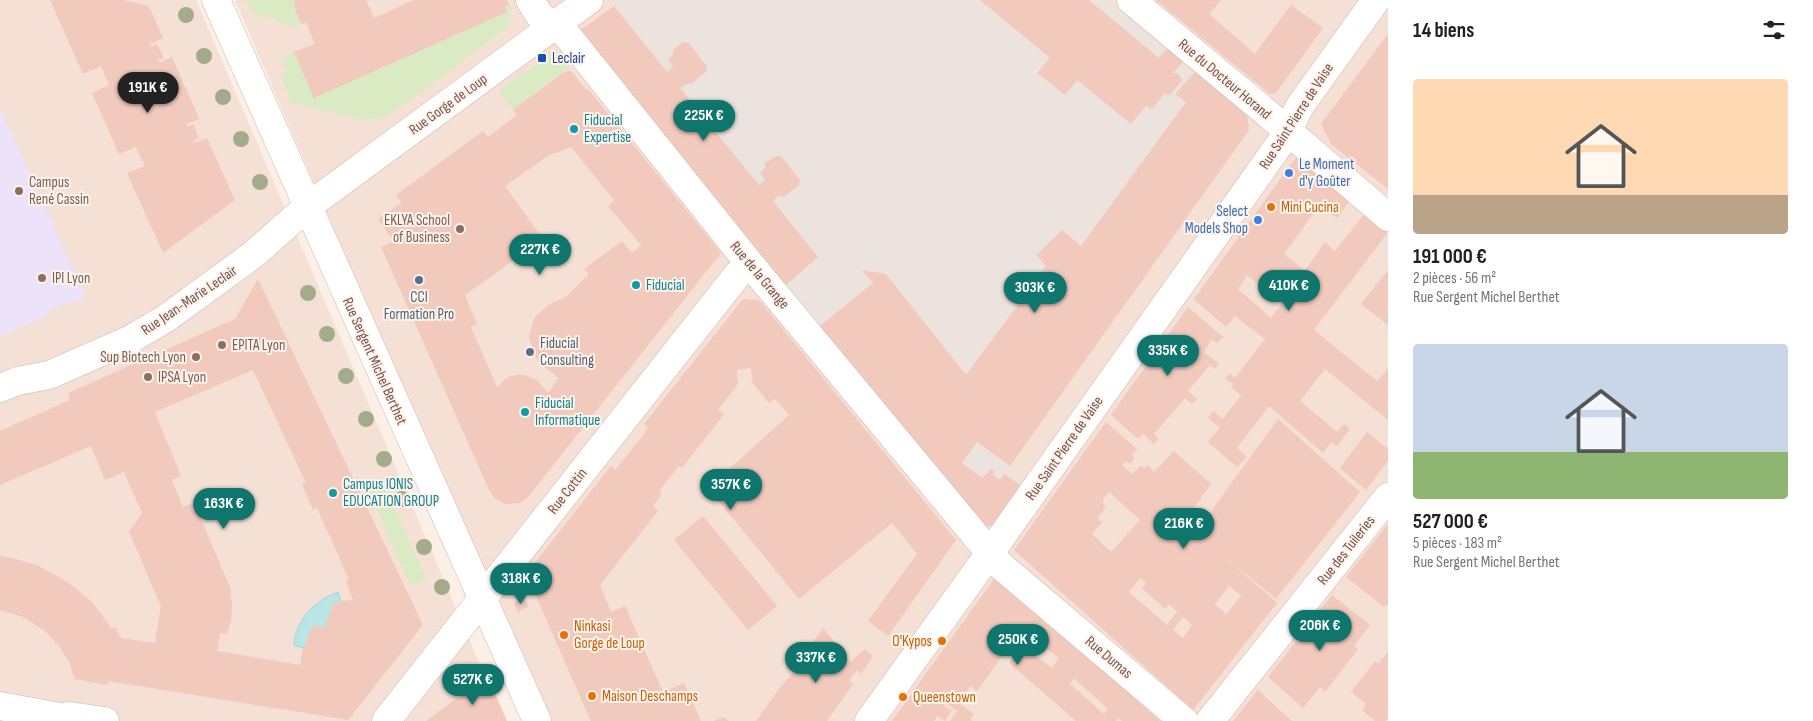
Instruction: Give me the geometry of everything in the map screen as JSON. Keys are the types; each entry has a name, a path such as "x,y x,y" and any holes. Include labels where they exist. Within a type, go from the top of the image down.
{"street":[{"name":"Rue Sergent Michel Berthet","path":"216,0 537,721"},
{"name":"Rue de la Grange","path":"530,0 540,16 570,39 750,264 990,553"},
{"name":"Rue Gorge de Loup","path":"307,207 589,0"},
{"name":"Rue du Docteur Horand","path":"1130,0 1388,217"},
{"name":"Rue Saint Pierre de Vaise","path":"868,721 990,553 1278,147 1300,106 1376,0"},
{"name":"Rue Jean-Marie Leclair","path":"0,388 18,380 49,375 129,340 165,319 254,254 307,207"},
{"name":"Rue Cottin","path":"386,721 738,274 750,264"},
{"name":"Rue des Tuileries","path":"1210,721 1388,497"},
{"name":"Rue Dumas","path":"990,553 1000,565 1184,721"},
{"path":"0,706 65,718 69,716 105,721"}],"shaded area":[{"path":"0,0 196,0 504,721 0,721"},
{"path":"235,0 622,0 579,31 1010,466 1247,115 1108,0 1388,0 1388,721 546,721"},
{"path":"622,0 1108,0 1247,115 1249,130 1010,466 1023,487 982,526 579,31"},
{"name":"Campus René Cassin","path":"0,107 86,297 68,305 67,303 49,310 51,314 0,336"}],"green space":[{"path":"246,0 294,0 296,12 302,24 293,27 251,11"},
{"path":"509,5 511,9 507,28 400,108 382,118 364,120 292,103 281,78 287,70 282,58 294,52 315,97 507,12 505,6"},
{"path":"556,50 569,67 513,110 499,91"},
{"path":"381,478 426,579 411,586 366,485"}],"water":[{"path":"338,592 341,601 325,627 303,648 294,645 295,636 302,619 321,600"}],"building":[{"path":"50,0 123,0 149,6 163,38 150,44 151,47 157,44 164,58 158,60 159,63 172,57 199,119 186,124 187,127 193,124 199,138 193,141 194,143 207,138 235,200 163,253 127,173 145,166 136,147 119,154 92,93 109,85 101,66 83,74"},
{"path":"294,0 366,0 374,18 414,0 507,0 509,5 505,6 507,12 314,98 294,52 315,44 306,22 302,24 300,21"},
{"path":"980,0 1089,0 1159,58 1167,49 1183,62 1173,73 1179,74 1182,80 1171,94 1165,93 1152,109 1146,106 1131,124 1077,80 1065,95 1037,73 1050,58"},
{"path":"1156,0 1221,0 1209,14 1255,54 1291,5 1323,28 1275,94 1270,94"},
{"path":"614,6 667,72 673,67 668,59 673,55 673,50 683,42 689,43 707,67 706,72 691,84 680,88 759,185 765,180 760,173 765,168 765,163 776,156 781,156 800,180 799,185 784,197 779,196 773,201 818,257 786,285 579,31"},
{"path":"1388,34 1388,189 1331,144 1321,124"},
{"path":"564,72 572,72 586,90 588,89 721,253 528,497 520,503 505,504 495,499 489,490 381,247 394,242 378,219 401,203 396,195 483,131 488,137 517,115 513,110","holes":["571,147 614,200 608,206 641,245 632,253 622,241 584,269 589,274 566,297 548,305 534,318 529,337 535,356 539,363 559,378 548,393 537,380 525,375 508,377 497,387 471,327 477,324 465,295 543,239 505,186 548,156"]},
{"path":"1195,72 1247,115 1249,130 1010,466 977,442 962,463 982,478 991,469 995,472 993,475 1000,480 1004,474 1023,487 995,526 982,526 820,326 873,283 862,270 886,274 966,375 1046,266 1036,255 1062,230 1081,246 1186,102 1175,94"},
{"path":"1297,156 1350,200 1337,218 1319,206 1284,254 1305,271 1325,242 1335,251 1365,213 1388,232 1314,330 1377,381 1388,369 1388,420 1325,369 1300,401 1337,432 1344,424 1350,429 1337,446 1331,442 1323,453 1269,406 1237,448 1247,457 1237,467 1208,442 1220,428 1208,418 1213,411 1223,419 1241,395 1231,387 1233,384 1225,379 1230,373 1235,378 1265,339 1235,316 1226,327 1194,299","holes":["1247,275 1282,303 1271,318 1238,289"]},
{"path":"1388,270 1388,325 1361,304"},
{"name":"Campus IONIS EDUCATION GROUP","path":"258,279 423,625 348,720 108,681 107,685 75,679 69,662 60,647 45,631 23,617 0,610 0,556 39,566 69,583 93,603 112,629 115,627 121,638 155,643 161,606 129,532 142,513 124,472 105,480 91,446 0,485 0,431 70,400 68,393 235,319","holes":["253,370 306,483 302,484 313,510 317,508 349,580 346,581 353,600 333,604 325,627 313,626 303,648 300,665 217,651 220,633 227,634 231,621 230,587 194,503 183,507 172,480 181,476 155,412"]},
{"path":"743,299 759,300 956,540 888,636 868,621 917,554 892,523 799,599 708,488 789,415 775,399 769,403 752,382 751,368 737,370 738,384 718,410 724,414 682,468 679,466 659,491 662,494 653,506 658,511 600,585 611,612 625,606 663,692 684,683 701,721 591,721 526,574 611,466 615,470 642,437 648,428 644,424"},
{"path":"1188,307 1223,337 1217,343 1212,339 1204,352 1219,364 1215,369 1210,365 1188,391 1197,399 1192,404 1185,398 1154,434 1159,439 1154,444 1143,434 1138,439 1111,415"},
{"path":"1278,419 1360,492 1276,599 1224,556 1277,603 1193,710 1014,550 1106,422 1137,449 1132,455 1135,458 1130,464 1126,461 1122,465 1132,474 1141,465 1144,468 1148,465 1154,472 1174,451 1211,484 1184,521 1196,532","holes":["1109,492 1140,520 1111,552 1092,534 1102,522 1097,518 1106,507 1102,501","1140,578 1146,583 1142,588 1165,609 1169,604 1177,611 1167,625 1129,592","1229,586 1241,596 1226,614 1215,604","1183,617 1192,625 1183,638 1173,630"]},
{"path":"1367,432 1388,449 1388,461 1366,490 1340,468"},
{"path":"703,516 777,606 748,630 674,540"},
{"path":"1388,524 1388,603 1384,607 1346,577"},
{"path":"996,576 1037,610 1160,721 1122,721 1119,718 1116,721 1076,721 1009,663 1014,655 1026,649 1052,668 1059,658 1021,630 977,691 971,686 956,701 974,714 970,719 972,721 950,721 957,711 946,703 944,706 952,711 945,721 937,716 934,721 892,721","holes":["1074,678 1108,709 1104,714 1070,684"]},
{"path":"1332,595 1370,625 1354,646 1358,649 1325,692 1320,687 1303,708 1268,677"},
{"path":"523,597 529,606 518,612 514,603"},
{"path":"823,628 850,662 865,649 873,656 861,674 857,670 849,681 853,684 827,721 756,721 794,672 794,668"},
{"path":"1388,652 1388,718 1385,721 1375,721 1362,710 1366,704 1351,692 1375,661 1378,664"},
{"path":"487,676 507,721 426,721 460,696"},
{"path":"1258,690 1292,721 1233,721"},
{"path":"723,717 729,721 714,721"}],"place":[{"name":"Leclair","path":"542,58"},
{"name":"Fiducial Expertise","path":"574,129"},
{"name":"Le Moment d'y Goûter","path":"1289,173"},
{"name":"Campus René Cassin","path":"19,191"},
{"name":"Mini Cucina","path":"1271,207"},
{"name":"Select Models Shop","path":"1258,220"},
{"name":"EKLYA School of Business","path":"460,229"},
{"name":"IPI Lyon","path":"42,278"},
{"name":"CCI Formation Pro","path":"419,280"},
{"name":"Fiducial","path":"636,285"},
{"name":"EPITA Lyon","path":"222,345"},
{"name":"Fiducial Consulting","path":"530,352"},
{"name":"Sup Biotech Lyon","path":"196,357"},
{"name":"IPSA Lyon","path":"148,377"},
{"name":"Fiducial Informatique","path":"525,412"},
{"name":"Campus IONIS EDUCATION GROUP","path":"333,493"},
{"name":"Ninkasi Gorge de Loup","path":"564,635"},
{"name":"O'Kypos","path":"942,641"},
{"name":"Maison Deschamps","path":"592,696"},
{"name":"Queenstown","path":"903,697"}]}
